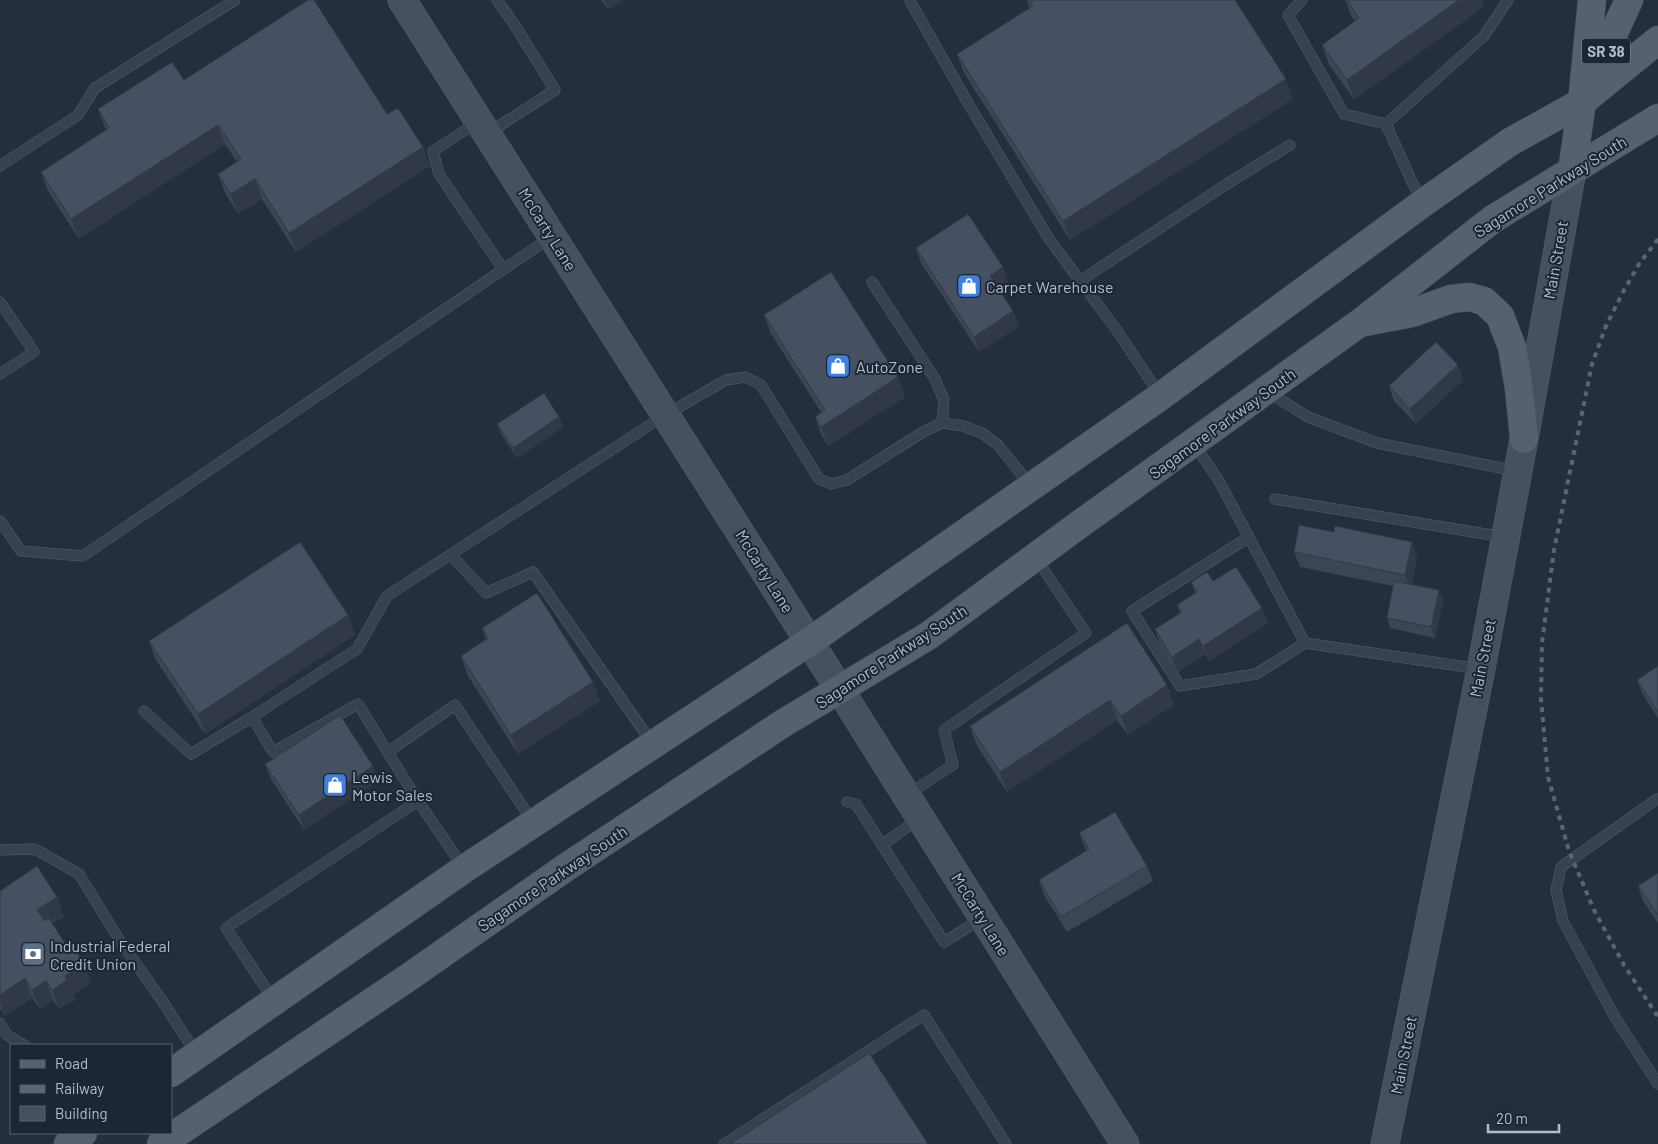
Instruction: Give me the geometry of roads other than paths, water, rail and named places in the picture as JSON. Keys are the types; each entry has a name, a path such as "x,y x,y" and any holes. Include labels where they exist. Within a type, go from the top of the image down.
{"main road":[{"name":"McCarty Lane","path":"402,0 840,690 1125,1144"},
{"name":"SR 38","path":"1572,171 1582,102 1592,0"},
{"name":"SR 38","path":"1582,102 1629,0"},
{"path":"172,1072 464,869 809,642 1161,396 1423,203 1510,142 1582,102 1658,40"},
{"name":"Sagamore Parkway South","path":"161,1144 409,977 565,868 782,724 928,636 1361,322 1493,219 1658,118"},
{"name":"Main Street","path":"1385,1144 1480,669 1572,171"},
{"path":"1361,322 1412,314 1451,299 1469,297 1484,301 1500,316 1512,347 1519,389 1524,439"},
{"path":"68,1144 82,1134"}],"lane":[{"path":"0,166 78,115 95,88 235,0"},
{"path":"497,0 555,90 433,151 439,174 503,270"},
{"path":"910,0 968,103 1049,239 1116,330 1161,396"},
{"path":"1302,0 1288,15 1344,114 1386,124"},
{"path":"1386,124 1484,36 1508,0"},
{"path":"1386,124 1423,203"},
{"path":"1080,282 1222,187 1290,145"},
{"path":"0,521 21,550 84,556 552,236"},
{"path":"872,282 935,379 944,400 942,423"},
{"path":"0,302 34,352 0,374"},
{"path":"144,711 190,754 252,718 357,649 387,596 666,415 726,380 746,377 761,385 819,479 831,484 847,480 923,432 942,423 963,426 982,433 998,445 1031,487"},
{"path":"1267,391 1308,417 1377,444 1517,471"},
{"path":"1194,443 1219,481 1305,643"},
{"path":"1276,499 1505,537"},
{"path":"1249,537 1132,611 1180,686 1256,674 1305,643 1480,669"},
{"path":"451,555 486,593 532,572 653,744"},
{"path":"906,796 953,765 944,730 1086,633 1036,557"},
{"path":"252,718 273,752 358,704 418,801 464,869"},
{"path":"388,752 455,705 534,823"},
{"path":"1657,799 1561,866 1556,890 1563,921 1616,1019 1658,1084"},
{"path":"275,1002 226,928 418,801"},
{"path":"848,802 856,804 944,942 983,918"},
{"path":"882,845 920,818"},
{"path":"0,850 36,849 79,874 120,941 163,1002 197,1056"},
{"path":"724,1144 924,1015 1006,1144"},
{"path":"0,1022 7,1035 22,1044"}],"railway":[{"path":"1658,239 1639,264 1623,292 1606,326 1592,364 1554,550 1542,643 1541,699 1548,777 1569,851 1594,910 1624,965 1658,1017"}],"place":[{"name":"Carpet Warehouse","path":"969,286"},
{"name":"AutoZone","path":"838,366"},
{"name":"Lewis Motor Sales","path":"335,785"},
{"name":"Industrial Federal Credit Union","path":"33,954"}]}
